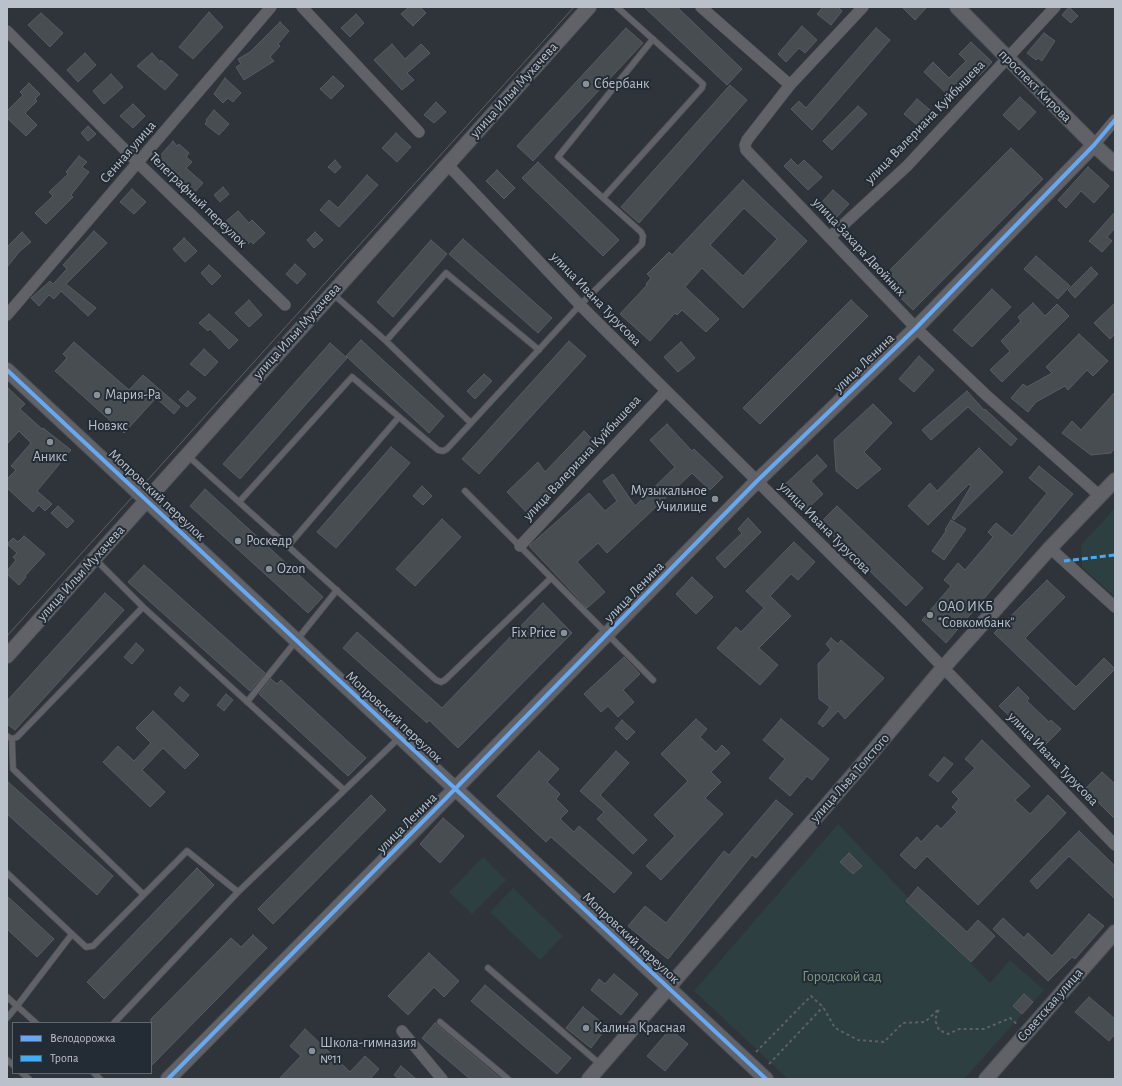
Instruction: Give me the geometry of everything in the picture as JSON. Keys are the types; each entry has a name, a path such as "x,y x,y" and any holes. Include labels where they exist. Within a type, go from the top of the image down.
{"street":[{"name":"Сенная улица","path":"7,315 271,7"},
{"path":"302,7 419,132"},
{"name":"улица Ильи Мухачева","path":"7,656 589,7"},
{"path":"700,7 790,85"},
{"name":"улица Захара Двойных","path":"863,7 790,85 747,140 745,145 746,150 916,328 986,395 1100,496"},
{"name":"проспект Кирова","path":"957,7 1006,58 1115,164"},
{"name":"улица Валериана Куйбышева","path":"830,237 907,166 1055,7"},
{"name":"Телеграфный переулок","path":"7,31 138,163 285,305"},
{"name":"улица Ленина","path":"168,1079 456,789 757,481 916,328 1094,145 1115,120"},
{"name":"улица Ивана Турусова","path":"447,164 580,306 943,668 1115,845"},
{"name":"Мопровский переулок","path":"7,370 763,1076"},
{"name":"улица Валериана Куйбышева","path":"520,546 666,391"},
{"name":"улица Льва Толстого","path":"589,1079 858,769 943,668 1050,548 1115,480"},
{"path":"1050,548 1115,607"},
{"name":"Советская улица","path":"986,1079 1115,932"},
{"path":"402,1031 442,1079"}],"lane":[{"path":"603,198 702,88 703,84 617,7"},
{"path":"239,502 352,377 438,450 442,451 447,449 580,306 642,244 643,240 641,232 558,157 653,39"},
{"path":"386,341 446,273 539,350"},
{"path":"332,293 386,341 471,423"},
{"path":"288,546 400,417"},
{"path":"187,454 436,680 441,682 445,680 551,578"},
{"path":"465,491 653,680"},
{"path":"94,558 143,607 344,790"},
{"path":"247,702 336,590"},
{"path":"143,607 17,737 9,737 13,769 143,894"},
{"path":"115,1022 238,892 400,737"},
{"path":"7,873 83,946 90,948 187,851 238,892"},
{"path":"7,1018 72,934"},
{"path":"488,968 601,1065"},
{"path":"7,997 35,1022"},
{"path":"440,1022 508,1079"}],"path":[{"path":"747,1061 811,996 823,1007 835,1028 858,1040 884,1042 903,1023 925,1022 939,1009 935,1020 939,1030 948,1034 959,1029 984,1029 1010,1018 1026,1032"},
{"path":"763,1076 823,1007"}],"green space":[{"path":"1115,508 1115,597 1082,567 1081,545"},
{"name":"Городской сад","path":"838,824 990,983 1010,960 1044,990 964,1079 788,1079 694,991"},
{"path":"483,857 506,880 472,914 449,892"},
{"path":"513,888 563,936 540,960 490,912"}],"building":[{"path":"409,7 420,7 426,13 413,26 401,14"},
{"path":"644,7 677,7 742,69 727,85"},
{"path":"823,7 838,7 842,11 831,25 817,14"},
{"path":"902,7 927,7 915,20"},
{"path":"1069,7 1078,16 1071,23 1062,15"},
{"path":"209,12 223,27 193,59 179,47"},
{"path":"41,13 63,33 50,47 28,25"},
{"path":"356,14 364,23 350,37 341,28"},
{"path":"280,22 289,31 278,44 280,46 270,57 274,61 244,80 236,67 241,64 238,59 250,52"},
{"path":"802,26 817,40 805,53 799,48 786,62 778,54"},
{"path":"626,28 643,43 533,161 517,146"},
{"path":"876,28 890,40 812,130 791,109 799,101 806,108"},
{"path":"1044,33 1055,41 1042,61 1038,58 1036,60 1027,53"},
{"path":"971,42 992,62 979,76 977,73 952,99 924,72 933,62 949,78 966,61 959,54"},
{"path":"392,44 405,59 421,44 430,53 407,73 414,80 402,90 374,60"},
{"path":"85,53 96,65 78,82 67,70"},
{"path":"152,53 160,62 161,60 178,75 165,90 137,66"},
{"path":"111,74 123,87 104,104 93,91"},
{"path":"333,76 344,86 331,99 320,89"},
{"path":"225,78 241,93 233,102 228,98 223,103 214,94"},
{"path":"29,83 40,94 35,99 37,101 25,113 37,125 26,136 7,118 7,111 23,95 20,92"},
{"path":"730,85 747,100 639,223 621,207"},
{"path":"1020,97 1036,112 1019,130 1003,115"},
{"path":"917,99 936,115 923,130 904,114"},
{"path":"436,102 446,112 434,123 424,115"},
{"path":"133,104 145,116 133,128 120,116"},
{"path":"858,106 867,114 832,150 823,141"},
{"path":"214,110 229,124 219,135 205,124 207,121 206,120"},
{"path":"88,126 96,134 88,141 81,133"},
{"path":"396,133 411,147 397,162 382,148"},
{"path":"173,141 177,146 179,144 189,153 186,157 192,162 186,168 203,183 192,195 177,180 180,176 159,157"},
{"path":"1011,148 1043,179 913,310 881,279"},
{"path":"79,156 87,162 82,167 89,172 71,195 73,197 46,224 35,213 53,196 49,192 68,174 66,172"},
{"path":"791,159 798,166 804,160 822,177 808,190 784,166"},
{"path":"335,160 341,167 335,173 328,167"},
{"path":"538,162 619,240 603,256 522,178"},
{"path":"1088,167 1109,186 1094,203 1081,191 1066,208 1058,200"},
{"path":"497,170 515,188 504,199 486,181"},
{"path":"367,175 378,185 339,227 320,210 329,200 338,208"},
{"path":"743,180 807,241 743,308 702,268 685,287 719,319 706,332 682,310 677,315 675,313 650,341 620,314 647,285 646,284 651,278 647,274 669,252 672,255","holes":["744,208 777,239 743,276 710,245"]},
{"path":"223,187 229,194 220,202 214,195"},
{"path":"132,189 146,202 134,214 120,202"},
{"path":"833,190 849,204 835,219 820,204"},
{"path":"238,211 249,223 252,220 265,233 253,244 251,241 247,245 224,223"},
{"path":"1115,212 1115,228 1107,237 1112,241 1102,252 1089,241"},
{"path":"94,231 107,243 66,284 96,308 88,316 61,291 54,299 49,295 39,306 31,298 50,281 53,284 67,269 63,265"},
{"path":"22,232 31,242 20,251 7,267 7,247"},
{"path":"315,232 323,240 314,248 307,240"},
{"path":"184,238 197,251 185,262 173,249"},
{"path":"463,239 552,318 538,333 449,254"},
{"path":"431,240 447,254 393,317 377,302"},
{"path":"1036,256 1070,286 1058,299 1024,269"},
{"path":"295,264 306,274 297,284 286,274"},
{"path":"209,265 221,276 212,285 201,273"},
{"path":"1091,267 1098,274 1075,298 1068,290"},
{"path":"992,289 1011,307 972,347 953,330"},
{"path":"249,300 262,315 249,327 235,313"},
{"path":"851,300 868,316 760,424 743,408"},
{"path":"1033,303 1045,316 1057,304 1069,316 1002,382 990,370 1010,351 1001,341 1021,321 1018,317"},
{"path":"1115,303 1115,334 1110,339 1094,323"},
{"path":"209,314 238,340 229,349 210,329 208,331 199,323"},
{"path":"1079,334 1108,361 1093,376 1087,370 1068,390 1065,386 1036,402 1028,412 1011,398 1023,384 1027,387 1052,373 1046,367"},
{"path":"361,340 444,416 429,433 346,356"},
{"path":"569,341 586,356 479,474 462,459"},
{"path":"74,342 129,390 143,375 180,407 174,414 156,398 124,433 55,371 67,358 63,354"},
{"path":"681,342 695,358 678,372 664,357"},
{"path":"330,343 347,358 240,479 223,464"},
{"path":"204,349 218,362 205,376 190,364"},
{"path":"919,356 934,370 914,392 899,379"},
{"path":"484,374 492,381 475,399 467,391"},
{"path":"7,387 25,404 20,409 42,429 43,428 71,450 37,491 52,504 45,511 39,505 33,512 7,488 7,479 16,470 11,466 31,443 19,431 7,444"},
{"path":"188,391 196,398 187,407 179,400"},
{"path":"967,391 984,410 985,409 1017,439 1011,446 968,407 931,440 922,430"},
{"path":"1115,392 1115,448 1111,453 1091,455 1062,433 1072,421 1081,430"},
{"path":"873,404 892,423 864,452 881,469 857,489 836,471 834,440"},
{"path":"667,424 692,451 694,449 723,477 710,490 692,473 607,553 598,543 577,562 605,592 587,608 529,546 589,493 605,511 617,501 603,481 613,474 635,506 675,467 650,440"},
{"path":"584,431 599,446 529,515 507,492 538,462 545,472"},
{"path":"391,447 410,463 336,548 317,532"},
{"path":"979,448 1003,472 954,520 952,518 971,486 969,484 928,525 908,506 930,483 937,491"},
{"path":"817,455 827,466 811,481 823,494 805,511 783,486"},
{"path":"1039,466 1073,494 946,643 922,620 951,586 944,580 958,563 965,570 993,537 988,532 996,523 1012,536 1047,493 1029,478"},
{"path":"422,486 432,496 423,505 413,496"},
{"path":"205,489 323,597 308,613 190,506"},
{"path":"58,506 74,521 67,528 51,513"},
{"path":"837,506 923,588 906,606 820,523"},
{"path":"748,518 761,532 725,568 716,558 742,533 738,529"},
{"path":"442,519 461,537 415,586 396,569"},
{"path":"951,520 966,529 944,560 932,551 946,531 945,530"},
{"path":"24,536 45,554 19,585 7,574 7,571 16,560 13,557 17,553 7,544 13,538 18,542"},
{"path":"794,542 815,562 798,580 791,574 770,596 791,616 759,648 778,665 760,685 717,648 736,627 741,632 764,608 746,591"},
{"path":"144,565 265,673 250,691 128,582"},
{"path":"692,577 713,597 696,614 676,594"},
{"path":"1047,580 1065,597 1025,638 1076,687 1104,658 1115,669 1074,710 994,633"},
{"path":"105,593 124,610 15,730 7,724 7,701"},
{"path":"543,603 572,633 458,748 429,720 427,723 343,648 357,632 442,708"},
{"path":"831,638 838,644 841,640 884,678 845,719 838,711 823,727 818,723 830,707 819,699 818,664 831,650 826,644"},
{"path":"136,643 144,650 132,664 124,657"},
{"path":"624,657 640,674 623,690 634,702 618,717 608,706 601,712 584,694"},
{"path":"271,679 277,684 281,680 366,758 348,776 259,694"},
{"path":"180,687 189,695 183,702 174,694"},
{"path":"1018,687 1029,698 1027,701 1049,722 1051,720 1061,729 1042,748 999,706"},
{"path":"226,694 233,700 224,711 217,705"},
{"path":"153,711 199,755 185,769 163,748 142,770 165,792 150,807 103,762 118,746 134,761 151,743 136,728"},
{"path":"696,719 707,729 700,737 716,752 722,745 730,753 711,772 721,782 705,798 723,814 661,880 646,866 675,836 654,815 688,781 661,754"},
{"path":"781,719 829,759 812,780 807,776 790,796 769,778 785,759 763,740"},
{"path":"622,720 635,732 627,740 615,728"},
{"path":"982,740 1030,786 1015,800 1030,814 1048,795 1066,813 978,905 927,856 915,869 900,855 917,837 921,842 937,825 941,829 957,812 952,807 959,799 952,792 975,768 965,759"},
{"path":"539,751 559,769 547,782 560,794 556,799 568,811 560,819 574,832 579,826 632,873 614,893 551,837 546,842 497,796"},
{"path":"616,751 629,763 600,795 647,840 633,854 597,819 604,812 580,791"},
{"path":"944,757 953,764 938,782 929,775"},
{"path":"1102,772 1115,784 1115,819 1085,789"},
{"path":"7,781 113,876 97,895 7,814"},
{"path":"371,795 386,810 273,924 258,909"},
{"path":"776,800 793,814 756,858 752,855 668,959 628,926 645,906 666,923 724,851 729,855"},
{"path":"443,818 464,836 440,863 420,844"},
{"path":"1079,831 1115,866 1115,899 1069,856 1037,889 1030,881"},
{"path":"849,853 862,866 853,874 840,862"},
{"path":"197,868 214,885 104,999 87,982"},
{"path":"918,887 967,932 978,920 995,936 971,962 906,901"},
{"path":"7,896 54,939 37,957 7,929"},
{"path":"1089,914 1104,926 1075,959 1072,957 1048,981 993,929 1003,918 1024,938 1028,933 1052,956"},
{"path":"253,935 267,948 152,1065 151,1019 231,938 241,947"},
{"path":"429,953 459,981 444,997 434,987 408,1015 388,996"},
{"path":"614,974 638,994 621,1015 591,990 599,979 605,984"},
{"path":"485,985 571,1058 557,1074 471,1001"},
{"path":"1024,994 1033,1002 1022,1014 1013,1006"},
{"path":"1089,997 1115,1019 1115,1034 1109,1041 1075,1012"},
{"path":"583,1007 607,1027 591,1048 566,1028"},
{"path":"435,1023 501,1079 470,1079 422,1038"},
{"name":"Школа-гимназия №11","path":"305,1029 350,1072 365,1056 379,1069 370,1079 279,1079 301,1056 290,1046"},
{"path":"670,1029 688,1044 665,1071 647,1056"},
{"path":"401,1066 416,1079 399,1079 394,1075"}],"tram line":[{"path":"7,636 574,7"}],"marked path":[{"path":"1064,561 1115,555"}],"cycle path":[{"path":"168,1079 757,481 916,328 1094,145 1115,120"},
{"path":"7,370 766,1079"}],"place":[{"name":"Сбербанк","path":"586,84"},
{"name":"Мария-Ра","path":"97,395"},
{"name":"Новэкс","path":"108,411"},
{"name":"Аникс","path":"50,442"},
{"name":"Музыкальное Училище","path":"715,499"},
{"name":"Роскедр","path":"238,541"},
{"name":"Ozon","path":"269,569"},
{"name":"ОАО ИКБ \"Совкомбанк\"","path":"930,615"},
{"name":"Fix Price","path":"564,633"},
{"name":"Калина Красная","path":"586,1028"},
{"name":"Школа-гимназия №11","path":"312,1051"}]}
